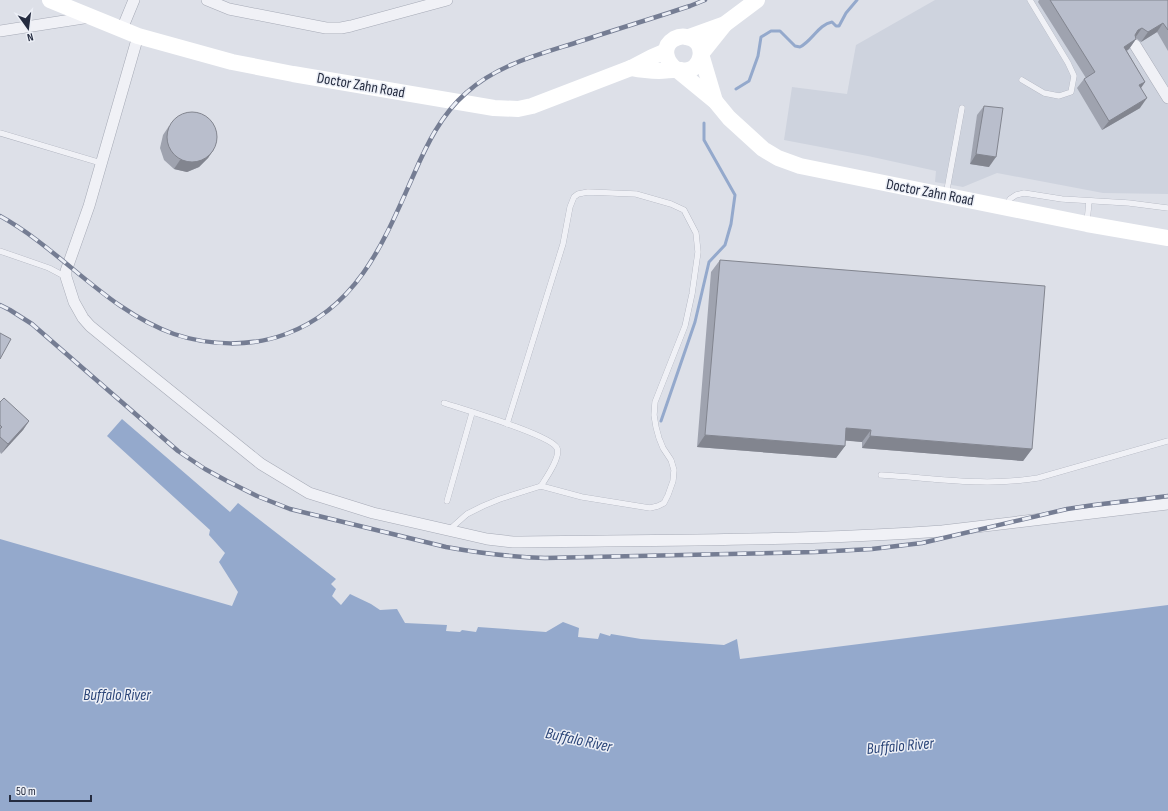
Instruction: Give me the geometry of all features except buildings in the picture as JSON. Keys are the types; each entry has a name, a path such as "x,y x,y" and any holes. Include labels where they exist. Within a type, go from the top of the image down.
{"street":[{"name":"Doctor Zahn Road","path":"50,0 138,36 232,62 293,74 506,109 532,106 632,68 666,51"},
{"path":"122,29 134,0"},
{"path":"207,0 229,9 326,28 351,26 447,0"},
{"path":"701,54 725,24 757,0"},
{"path":"0,31 90,16"},
{"path":"689,37 725,24"},
{"path":"138,36 101,164 67,266 66,277 78,310 90,326 261,464 309,493 373,514 487,539 513,542 838,536 942,531 1168,504"},
{"name":"Doctor Zahn Road","path":"715,101 700,47 696,41 689,37 682,36 675,38 669,44 666,51 670,65 715,101 729,118 749,137 763,149 778,158 800,166 1087,224 1168,238"},
{"path":"1135,45 1168,98"},
{"name":"Doctor Zahn Road","path":"632,68 661,71 691,70 700,61 701,54"}],"lane":[{"path":"1022,80 1044,93 1059,96 1071,92 1074,82 1074,76 1068,63 1030,0"},
{"path":"946,195 962,108"},
{"path":"0,133 101,164"},
{"path":"449,530 467,514 483,506 541,486 582,497 650,508 664,503 673,481 674,470 671,460 663,448 656,427 655,402 685,326 692,294 698,252 696,233 684,210 672,204 636,194 588,192 578,194 574,197 570,207 563,244 507,424"},
{"path":"1006,207 1010,199 1016,195 1024,193 1089,202 1129,203 1168,208"},
{"path":"1087,224 1089,202"},
{"path":"0,250 50,268 66,277"},
{"path":"444,404 507,424 551,441 557,447 558,454 541,486"},
{"path":"447,501 472,413"},
{"path":"881,475 992,483 1018,481 1038,478 1106,460 1168,441"}],"shaded area":[{"path":"935,0 1168,0 1168,194 1103,193 997,173 963,187 935,182 936,171 784,140 792,87 847,94 856,45"}],"water":[{"name":"Buffalo River","path":"122,419 230,512 238,503 336,579 331,584 336,589 332,596 341,605 350,594 380,610 397,609 405,623 447,625 446,631 460,632 462,630 476,632 478,627 546,632 563,622 579,628 578,637 598,639 600,633 610,636 611,634 641,639 724,645 737,639 740,659 1168,605 1168,811 0,811 0,539 232,606 238,592 219,562 225,553 209,535 210,530 107,436"}],"waterway":[{"path":"736,89 749,81 758,56 761,37 771,31 780,31 795,46 800,47 827,23 832,22 836,26 839,26 846,13 857,0"},
{"path":"661,421 695,322 709,262 725,245 731,224 735,195 704,140 704,123"}],"railway":[{"path":"0,216 44,245 105,295 127,310 174,334 216,343 245,343 273,338 286,334 311,322 333,307 351,289 380,246 424,152 442,120 457,102 478,83 492,74 520,61 705,0"},
{"path":"0,305 32,324 178,451 205,469 227,481 257,496 290,509 458,549 507,556 545,558 815,552 872,549 922,543 1067,509 1168,496"}]}
